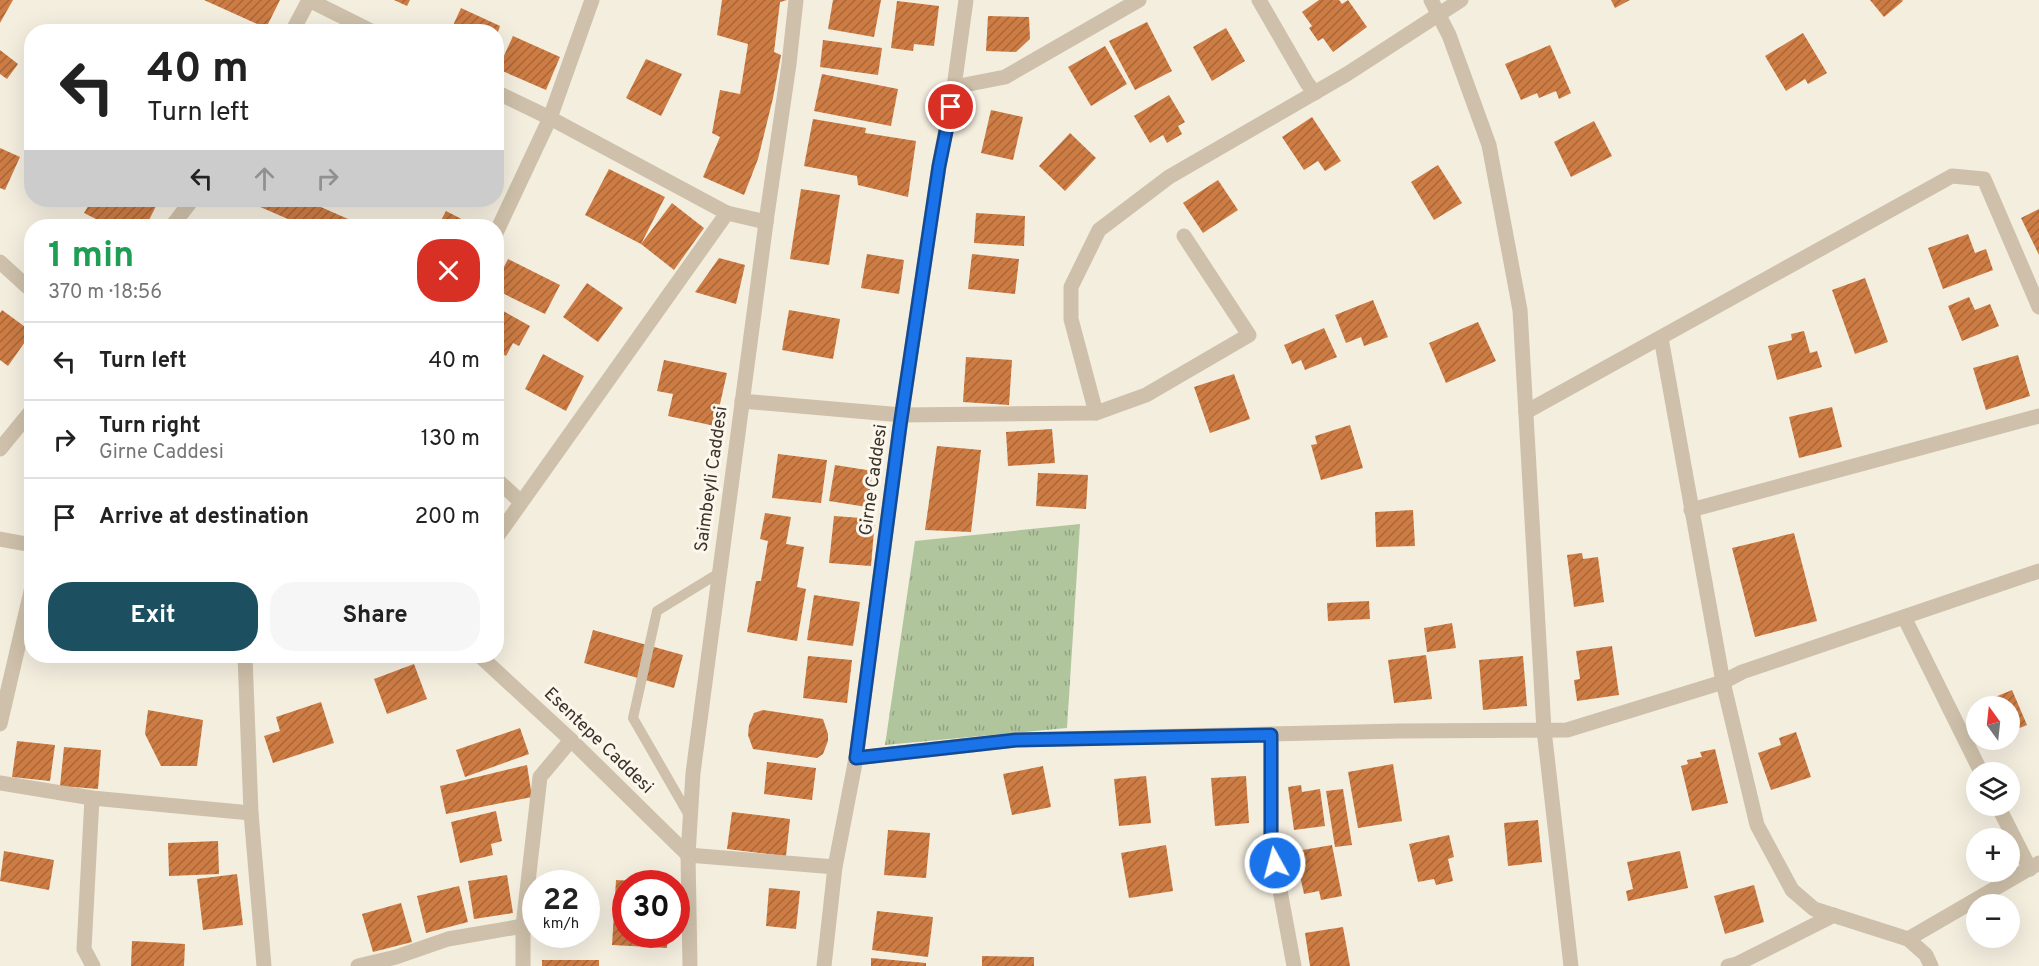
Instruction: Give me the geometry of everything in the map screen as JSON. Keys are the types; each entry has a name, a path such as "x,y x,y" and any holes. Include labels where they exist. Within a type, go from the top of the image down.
{"street":[{"path":"296,24 309,0 357,24"},
{"path":"503,219 550,118 592,0"},
{"name":"Saimbeyli Caddesi","path":"690,966 688,855 693,773 796,0"},
{"name":"Girne Caddesi","path":"824,966 835,867 856,758 902,415 966,0"},
{"path":"954,87 1005,76 1138,0"},
{"path":"1259,0 1307,83 1316,93"},
{"path":"1431,0 1449,34 1489,145 1520,310 1544,730 1571,966"},
{"path":"1096,413 1071,319 1071,287 1099,230 1169,177 1347,75 1461,0"},
{"path":"504,96 727,213 766,222"},
{"path":"1526,412 1952,176 1984,179 2039,307"},
{"path":"177,219 187,207"},
{"path":"504,526 727,213"},
{"path":"742,401 902,415 1096,413 1146,395 1249,335 1184,236"},
{"path":"0,261 24,284"},
{"path":"1661,338 1723,682 1757,825 1792,890 1814,909 1908,939 1926,955 1931,966"},
{"path":"1691,510 2039,416"},
{"path":"0,449 24,420"},
{"path":"504,486 521,502"},
{"path":"0,539 24,544"},
{"path":"856,758 1016,740 1567,730 1723,682 1742,672 2039,571"},
{"path":"1904,618 1977,762"},
{"path":"0,724 24,621"},
{"path":"245,663 250,813 264,966"},
{"name":"Esentepe Caddesi","path":"488,663 571,740 688,855"},
{"path":"1271,735 1271,842 1294,966"},
{"path":"529,870 540,777 571,740"},
{"path":"0,783 92,798 250,813"},
{"path":"92,798 84,949 93,966"},
{"path":"1908,939 2034,866 2004,816"},
{"path":"688,855 835,867"},
{"path":"1728,966 1737,964 1834,915"},
{"path":"358,966 396,957 448,939 522,926"},
{"path":"523,948 523,966"}],"lane":[{"path":"690,817 633,718 657,611 719,573"}],"green space":[{"path":"1080,524 1067,728 885,745 915,541"}],"building":[{"path":"0,0 13,0 0,23"},
{"path":"204,0 280,0 268,24 257,24"},
{"path":"394,0 410,0 407,6"},
{"path":"722,0 787,0 780,2 774,52 781,55 773,98 758,159 744,195 703,177 720,137 712,133 720,90 740,94 748,44 717,35"},
{"path":"833,0 881,0 874,37 828,29"},
{"path":"1319,0 1339,0 1342,4 1348,0 1367,27 1333,52 1323,38 1318,41 1309,28 1312,26 1302,12"},
{"path":"1611,0 1630,0 1615,8"},
{"path":"1870,0 1902,0 1903,1 1884,17"},
{"path":"897,1 939,6 934,46 914,44 913,51 891,48"},
{"path":"461,8 496,24 454,24"},
{"path":"988,16 1029,17 1030,39 1016,52 986,51"},
{"path":"1147,22 1172,71 1135,90 1109,41"},
{"path":"1226,28 1245,61 1212,81 1193,47"},
{"path":"1803,33 1827,73 1808,84 1805,79 1786,91 1765,56"},
{"path":"513,36 560,57 546,90 504,72 504,56"},
{"path":"823,40 882,48 878,75 820,67"},
{"path":"1550,45 1571,93 1559,99 1556,91 1539,98 1537,93 1521,100 1505,64"},
{"path":"1105,46 1127,84 1091,106 1068,67"},
{"path":"0,50 18,64 7,79 0,74"},
{"path":"646,59 682,74 661,116 626,98"},
{"path":"822,74 898,89 891,126 814,111"},
{"path":"1169,95 1185,122 1178,126 1182,134 1167,143 1163,135 1150,143 1134,116"},
{"path":"991,110 1023,117 1013,160 981,153"},
{"path":"1312,117 1341,161 1325,171 1318,161 1304,170 1282,137"},
{"path":"813,119 866,128 865,133 916,141 908,197 858,185 857,176 804,166"},
{"path":"1594,121 1612,156 1571,177 1554,142"},
{"path":"1070,133 1096,158 1065,191 1039,166"},
{"path":"0,148 20,157 5,190 0,188"},
{"path":"1438,165 1462,203 1434,220 1411,182"},
{"path":"609,169 665,197 641,244 585,215"},
{"path":"1218,180 1238,210 1203,233 1183,203"},
{"path":"801,189 840,195 829,265 790,259"},
{"path":"672,203 704,228 674,270 641,244"},
{"path":"88,207 156,207 150,219 96,219 84,213"},
{"path":"260,207 321,207 348,219 288,219"},
{"path":"2039,209 2039,255 2021,218"},
{"path":"446,211 461,219 442,219"},
{"path":"976,213 1025,216 1024,246 974,243"},
{"path":"1968,234 1975,253 1986,249 1993,270 1943,289 1928,248"},
{"path":"867,254 904,260 899,294 861,288"},
{"path":"972,254 1019,259 1015,294 968,289"},
{"path":"719,258 745,265 736,304 695,292"},
{"path":"508,259 560,285 545,314 504,294 504,267"},
{"path":"1865,278 1888,342 1855,354 1832,290"},
{"path":"587,283 623,308 598,342 563,317"},
{"path":"1969,297 1975,310 1990,304 1999,326 1962,341 1948,306"},
{"path":"1373,300 1388,337 1364,346 1361,337 1346,343 1335,315"},
{"path":"2,310 24,326 24,343 8,366 0,360 0,313"},
{"path":"789,310 840,319 833,359 782,350"},
{"path":"504,311 530,326 519,346 513,343 506,356 504,355"},
{"path":"1478,322 1496,361 1446,383 1429,343"},
{"path":"1324,328 1337,357 1305,370 1301,360 1292,364 1284,345"},
{"path":"1804,331 1810,353 1817,351 1822,367 1777,380 1768,346 1792,340 1791,334"},
{"path":"543,354 584,376 566,411 525,389"},
{"path":"2018,355 2030,396 1986,410 1973,368"},
{"path":"966,357 1012,360 1009,405 963,402"},
{"path":"664,360 727,373 715,426 668,416 673,394 657,391"},
{"path":"1234,374 1250,419 1210,433 1194,387"},
{"path":"1832,407 1842,447 1799,458 1789,417"},
{"path":"1350,425 1363,468 1321,480 1311,445 1317,444 1315,436"},
{"path":"1052,429 1055,463 1008,466 1006,432"},
{"path":"937,446 981,450 971,532 925,530"},
{"path":"778,454 827,460 821,503 772,498"},
{"path":"835,465 873,471 867,507 829,501"},
{"path":"1038,473 1088,475 1086,509 1036,506"},
{"path":"1413,510 1415,546 1376,547 1375,512"},
{"path":"765,513 791,517 786,544 804,547 797,587 806,589 797,641 747,632 756,581 761,581 768,541 760,539"},
{"path":"834,516 875,519 871,566 829,563"},
{"path":"1794,533 1817,621 1755,637 1732,548"},
{"path":"1582,553 1583,559 1598,557 1604,602 1574,607 1567,555"},
{"path":"814,595 860,602 853,646 807,640"},
{"path":"1369,601 1370,619 1328,621 1327,603"},
{"path":"1452,623 1456,648 1427,652 1424,628"},
{"path":"593,630 683,655 674,688 584,663"},
{"path":"1612,646 1619,695 1577,701 1574,680 1580,679 1576,651"},
{"path":"1426,655 1432,699 1394,703 1388,660"},
{"path":"808,656 852,660 847,703 803,698"},
{"path":"1523,656 1527,706 1483,710 1479,660"},
{"path":"414,664 427,699 387,714 374,679"},
{"path":"2012,690 2015,696 1998,696"},
{"path":"321,702 334,743 273,763 264,736 280,731 276,717"},
{"path":"2020,709 2027,725 2020,728"},
{"path":"148,710 203,720 197,766 161,766 145,734"},
{"path":"763,710 823,719 828,741 823,754 817,758 753,749 748,735 749,725 754,713"},
{"path":"520,728 529,754 465,777 456,750"},
{"path":"1796,732 1811,777 1771,790 1758,753 1781,745 1779,738"},
{"path":"17,741 55,745 50,781 12,777"},
{"path":"64,747 101,750 98,789 60,786"},
{"path":"1715,749 1728,803 1692,811 1681,766 1688,764 1687,760 1702,757 1700,752"},
{"path":"767,762 816,768 812,800 764,794"},
{"path":"1393,764 1402,821 1358,828 1348,772"},
{"path":"527,765 532,797 446,814 440,786"},
{"path":"1043,766 1051,807 1012,815 1003,774"},
{"path":"1146,776 1151,823 1119,826 1114,779"},
{"path":"1246,776 1249,823 1215,826 1211,778"},
{"path":"1301,785 1302,792 1320,789 1325,826 1294,830 1288,787"},
{"path":"1343,789 1352,845 1335,847 1326,791"},
{"path":"496,811 502,841 491,844 493,855 460,863 451,822"},
{"path":"732,812 790,819 786,856 727,849"},
{"path":"1538,820 1542,862 1508,866 1504,823"},
{"path":"888,830 930,833 926,878 884,875"},
{"path":"1449,835 1454,857 1448,859 1453,881 1436,885 1434,879 1418,882 1409,844"},
{"path":"218,841 219,874 169,876 168,843"},
{"path":"1166,845 1173,891 1129,898 1121,853"},
{"path":"1332,845 1342,896 1321,900 1319,891 1304,894 1299,871 1295,871 1291,852"},
{"path":"4,851 54,860 49,890 0,881"},
{"path":"1680,851 1688,888 1628,901 1626,891 1633,889 1627,862"},
{"path":"237,874 243,925 203,930 197,879"},
{"path":"507,875 513,913 474,919 468,881"},
{"path":"1754,885 1764,922 1725,934 1714,896"},
{"path":"459,886 468,922 426,933 417,896"},
{"path":"769,888 800,891 796,929 766,926"},
{"path":"401,903 412,942 373,952 362,914"},
{"path":"877,911 933,917 928,957 872,950"},
{"path":"1343,927 1350,966 1310,966 1305,933"},
{"path":"132,941 185,944 184,966 131,966"},
{"path":"982,956 1034,957 1034,966 982,966"},
{"path":"871,958 926,963 926,966 871,966"},
{"path":"542,960 599,960 599,966 542,966"}],"route":[{"path":"951,107 939,166 900,426 856,758 1016,740 1271,735 1271,842 1275,863"}]}
